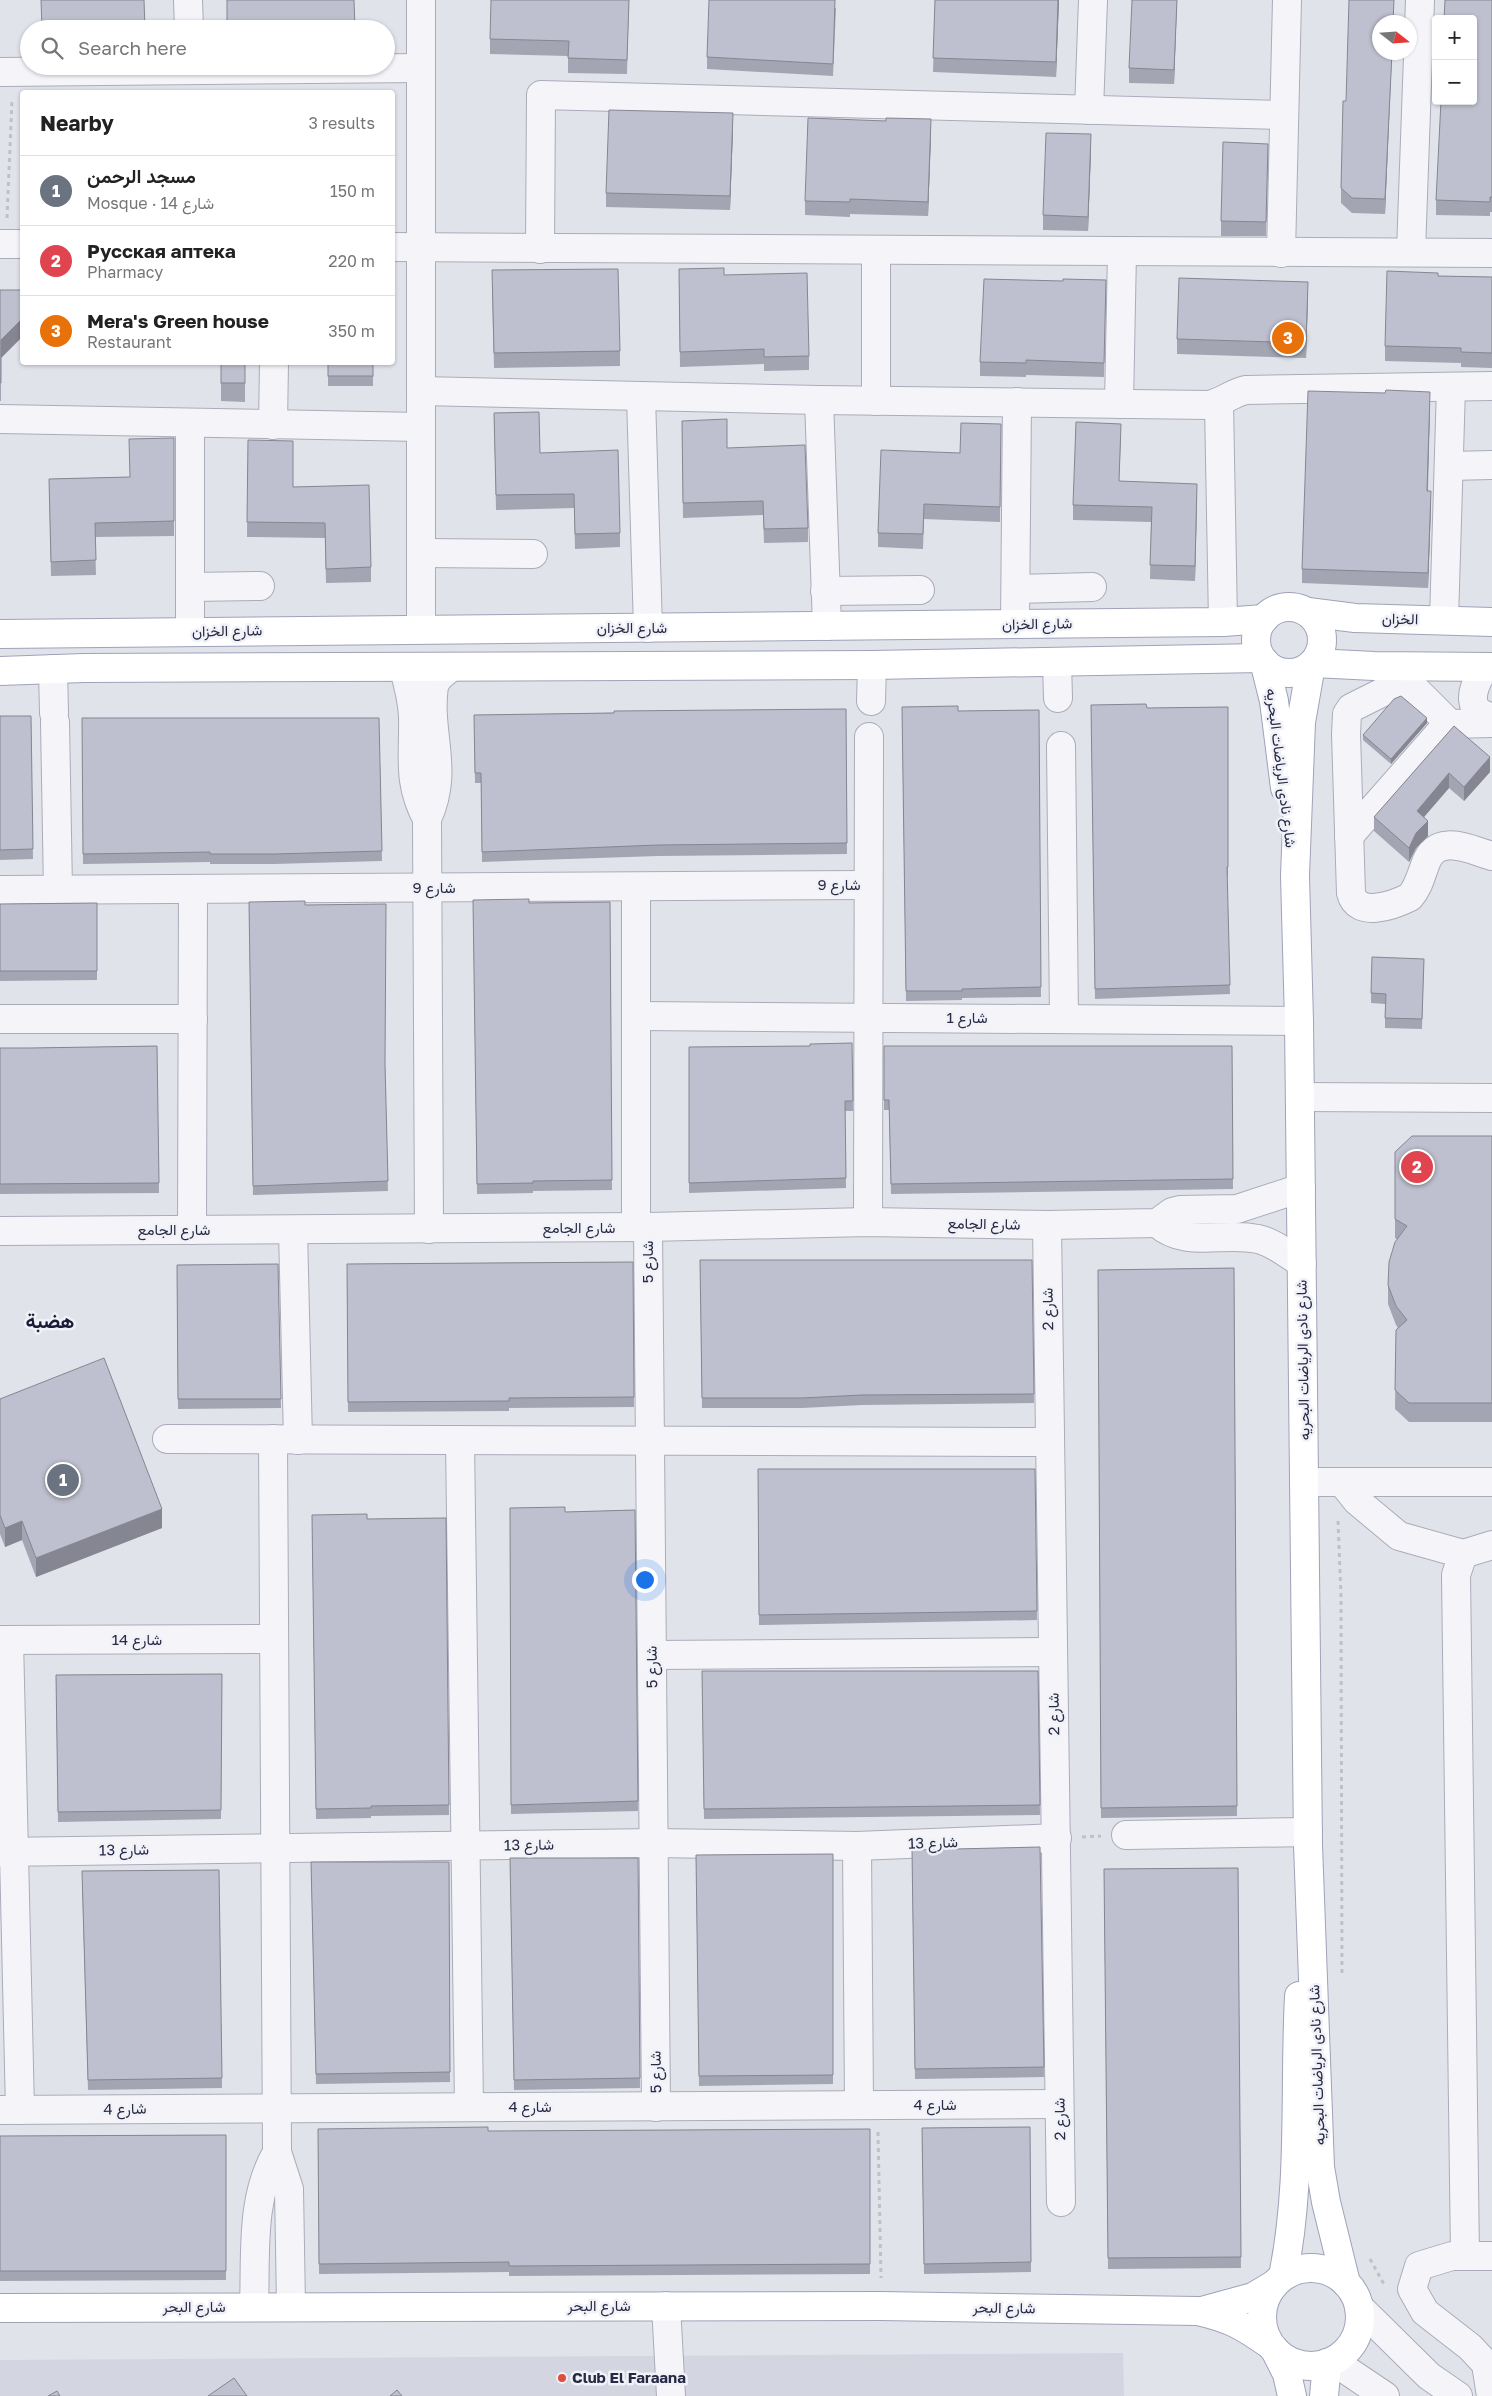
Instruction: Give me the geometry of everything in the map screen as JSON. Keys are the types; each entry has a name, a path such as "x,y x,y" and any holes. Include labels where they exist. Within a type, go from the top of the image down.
{"main road":[{"path":"0,670 872,665 1263,659 1282,672 1292,673 1302,671 1319,656 1322,632 1317,621 1308,612 1299,608 1280,608 1264,619 1258,628 1256,638 1263,659"},
{"name":"الخزان","path":"1308,612 1355,618 1492,622"},
{"name":"شارع الخزان","path":"0,634 1223,622 1264,619"},
{"name":"شارع نادى الرياضات البحريه","path":"1263,659 1271,683 1278,721 1295,876"},
{"path":"1312,664 1490,667"},
{"name":"شارع نادى الرياضات البحريه","path":"1312,664 1301,722 1295,876 1299,1021 1308,1838 1320,2167 1346,2282"},
{"name":"شارع نادى الرياضات البحريه","path":"1278,2281 1291,2239 1295,2189 1296,2056 1308,1838"},
{"path":"1272,2347 1286,2360 1299,2365 1313,2366 1330,2362 1352,2344 1360,2320 1359,2307 1354,2294 1346,2282 1336,2274 1316,2268 1296,2270 1278,2281 1266,2296 1262,2308 1264,2332 1272,2347 1287,2374 1292,2396"},
{"name":"شارع البحر","path":"1198,2311 1253,2297 1278,2281"},
{"name":"شارع البحر","path":"0,2308 881,2306 1198,2311 1224,2317 1238,2323 1272,2347"},
{"path":"1324,2396 1330,2362"}],"street":[{"path":"188,0 189,20"},
{"path":"421,0 421,629"},
{"path":"1089,110 1093,0"},
{"path":"1281,253 1287,0"},
{"path":"1411,252 1420,0"},
{"path":"395,68 421,68"},
{"path":"6,72 20,72"},
{"path":"540,248 541,95 1284,115"},
{"path":"395,247 1492,253"},
{"path":"876,250 876,401"},
{"path":"1120,404 1122,252"},
{"path":"273,425 274,365"},
{"path":"421,391 641,397 1120,404 1219,403 1232,395 1246,390 1492,386"},
{"path":"1444,620 1451,387"},
{"path":"641,397 648,628"},
{"path":"819,400 826,626"},
{"path":"1015,624 1017,402"},
{"path":"1219,403 1223,622"},
{"path":"0,419 421,427"},
{"path":"190,423 190,631"},
{"path":"1449,466 1492,465"},
{"path":"422,554 533,554"},
{"path":"190,587 260,586"},
{"path":"1016,589 1092,587"},
{"path":"825,591 920,590"},
{"path":"1057,662 1058,698"},
{"path":"871,702 872,665"},
{"path":"1374,666 1418,691 1450,724"},
{"path":"403,667 413,715 413,781 416,796 427,819"},
{"path":"429,1229 427,819 434,800 439,772 434,686 438,678 451,667"},
{"path":"1490,667 1476,682 1473,694 1474,705 1478,711 1492,718"},
{"path":"53,669 58,890"},
{"path":"1403,682 1351,708 1347,714 1346,747 1351,893 1353,902 1361,908 1369,909 1410,897 1418,885 1426,859 1430,853 1442,845 1457,846 1492,856"},
{"path":"1349,836 1436,734 1450,724 1492,723"},
{"path":"868,1222 869,737"},
{"path":"1061,746 1064,1019"},
{"name":"شارع 9","path":"0,890 868,885"},
{"name":"شارع 5","path":"636,887 636,1016 650,1441 656,2107"},
{"path":"192,1230 193,889"},
{"name":"شارع 1","path":"636,1016 1299,1021"},
{"path":"0,1019 193,1018"},
{"path":"1300,1097 1492,1098"},
{"name":"شارع الجامع","path":"0,1231 642,1227 868,1222 1046,1225 1157,1223 1172,1212 1180,1210 1237,1209 1301,1188"},
{"path":"1157,1223 1175,1236 1187,1238 1243,1237 1260,1239 1302,1263"},
{"name":"شارع 2","path":"1046,1225 1057,1838 1061,2202"},
{"path":"291,2306 289,2189 277,2152 274,1639 285,1439 293,1230"},
{"path":"166,1439 1050,1442"},
{"path":"460,1440 469,2107"},
{"path":"1304,1482 1492,1482"},
{"path":"1339,1482 1357,1501 1399,1536 1463,1554 1492,1546"},
{"path":"1463,1554 1456,1576 1456,1595 1465,2256"},
{"name":"شارع 14","path":"5,1640 274,1639"},
{"path":"5,1640 10,2110"},
{"path":"652,1655 1053,1652"},
{"path":"1126,1835 1308,1838"},
{"name":"شارع 13","path":"7,1852 654,1843 857,1846 1057,1838"},
{"path":"857,1846 868,2105"},
{"name":"شارع 4","path":"10,2110 1059,2104"},
{"path":"254,2306 260,2193 269,2165 277,2152"},
{"path":"1492,2256 1452,2256 1419,2266 1412,2289 1425,2312 1470,2347 1486,2364 1492,2396"},
{"path":"666,2306 671,2396"},
{"path":"1359,2307 1423,2371 1458,2396"},
{"path":"1330,2362 1385,2396"}],"path":[{"path":"6,72 9,244"},
{"path":"1339,1482 1342,1980"},
{"path":"1057,1838 1126,1835"},
{"path":"868,2105 881,2306"},
{"path":"1367,2251 1374,2268 1386,2287"}],"shaded area":[{"name":"Club El Faraana","path":"1123,2353 1124,2396 0,2396 0,2360"}],"building":[{"path":"41,0 144,0 145,20 42,20"},
{"path":"227,0 354,0 355,20 227,20"},
{"path":"491,0 629,0 627,60 568,58 569,41 490,39"},
{"path":"709,0 835,0 833,64 707,57"},
{"path":"935,0 1058,0 1056,62 933,58"},
{"path":"1132,0 1177,0 1174,70 1129,68"},
{"path":"1349,0 1394,0 1393,15 1372,15 1372,60 1392,60 1385,199 1352,198 1341,188 1343,101 1346,101"},
{"path":"1445,0 1492,0 1492,197 1490,197 1490,202 1436,200 1441,105 1477,105 1477,15 1444,15"},
{"path":"609,110 733,113 730,196 606,193"},
{"path":"808,118 886,121 886,118 931,119 928,202 850,199 850,202 805,201"},
{"path":"1046,133 1091,134 1088,217 1043,215"},
{"path":"1223,142 1268,144 1266,222 1221,221"},
{"path":"724,268 724,275 807,273 809,356 764,357 764,349 680,352 679,269"},
{"path":"618,269 620,351 494,353 492,270"},
{"path":"1387,271 1438,273 1438,276 1492,277 1492,353 1461,352 1461,348 1385,346"},
{"path":"1179,278 1308,282 1306,343 1177,339"},
{"path":"984,279 1106,280 1104,363 1026,360 1026,363 980,362"},
{"path":"0,290 20,290 20,321 1,340 0,383"},
{"path":"221,365 245,365 245,383 221,383"},
{"path":"328,365 373,365 373,376 328,376"},
{"path":"1386,390 1430,392 1427,491 1431,491 1428,573 1302,569 1308,391 1385,393"},
{"path":"539,412 540,453 618,450 620,533 575,534 574,494 496,495 494,413"},
{"path":"727,419 727,448 805,445 808,528 764,529 763,501 683,503 682,421"},
{"path":"1076,422 1121,424 1119,481 1197,484 1195,566 1150,565 1152,507 1073,505"},
{"path":"961,423 1001,424 1000,507 924,504 923,534 878,533 881,450 960,453"},
{"path":"174,438 174,521 95,523 96,560 51,562 49,479 130,477 129,439"},
{"path":"248,440 293,441 293,487 369,485 371,567 326,569 325,523 247,522"},
{"path":"1401,696 1427,718 1391,759 1363,735 1394,699"},
{"path":"1146,704 1147,708 1228,707 1227,867 1230,985 1095,989 1091,705"},
{"path":"958,706 958,711 1039,710 1041,987 962,989 962,991 906,991 902,707"},
{"path":"846,709 847,843 658,845 482,852 481,773 475,773 474,715 614,713 614,711"},
{"path":"0,716 31,716 33,849 0,850"},
{"path":"82,718 379,718 382,851 274,854 210,854 210,852 83,854"},
{"path":"1454,726 1490,757 1464,787 1449,773 1417,811 1428,821 1416,833 1409,848 1374,817"},
{"path":"529,899 529,903 610,902 612,1180 477,1184 473,900"},
{"path":"305,901 305,905 386,904 385,1064 388,1181 253,1186 249,902"},
{"path":"97,903 97,971 0,971 0,904"},
{"path":"1372,957 1424,959 1422,1019 1385,1018 1386,994 1371,993"},
{"path":"852,1043 853,1101 845,1101 846,1178 689,1183 689,1047 810,1046 810,1044"},
{"path":"157,1046 159,1183 0,1184 0,1048"},
{"path":"884,1046 1232,1046 1233,1179 891,1184 889,1100 884,1100"},
{"path":"1412,1136 1492,1136 1492,1403 1409,1403 1395,1390 1396,1330 1407,1320 1396,1306 1388,1285 1389,1262 1395,1242 1407,1226 1395,1219 1395,1152"},
{"path":"700,1260 1032,1260 1034,1394 702,1398"},
{"path":"633,1262 634,1397 509,1398 509,1401 348,1402 347,1264"},
{"path":"278,1264 281,1399 178,1399 177,1265"},
{"path":"1234,1268 1237,1806 1101,1808 1098,1270"},
{"path":"104,1358 162,1509 36,1558 22,1521 5,1528 0,1515 0,1399"},
{"path":"758,1469 1035,1469 1037,1611 759,1615"},
{"path":"565,1507 565,1512 635,1510 638,1801 511,1805 510,1508"},
{"path":"367,1514 367,1519 446,1518 449,1805 316,1809 312,1515"},
{"path":"702,1671 1038,1671 1040,1805 704,1809"},
{"path":"222,1674 221,1810 58,1812 56,1675"},
{"path":"1040,1847 1044,2067 915,2069 912,1850"},
{"path":"833,1854 833,2075 699,2076 696,1855"},
{"path":"510,1858 638,1858 640,2078 514,2080"},
{"path":"311,1862 449,1862 450,2072 316,2074"},
{"path":"1238,1868 1241,2257 1108,2258 1104,1869"},
{"path":"219,1870 222,2078 88,2080 82,1871"},
{"path":"488,2127 488,2131 870,2129 870,2264 509,2266 509,2262 319,2264 318,2129"},
{"path":"1030,2127 1031,2262 924,2264 922,2128"},
{"path":"226,2135 226,2271 0,2271 0,2136"},
{"path":"234,2378 247,2396 208,2396"},
{"path":"397,2390 402,2396 390,2396"},
{"path":"57,2391 60,2396 48,2396"}],"place":[{"name":"Mera's Green house","path":"1288,338"},
{"name":"Русская аптека","path":"1417,1167"},
{"name":"مسجد الرحمن","path":"63,1480"},
{"name":"Club El Faraana","path":"562,2378"}],"district":[{"name":"هضبة","path":"50,1321"}]}
